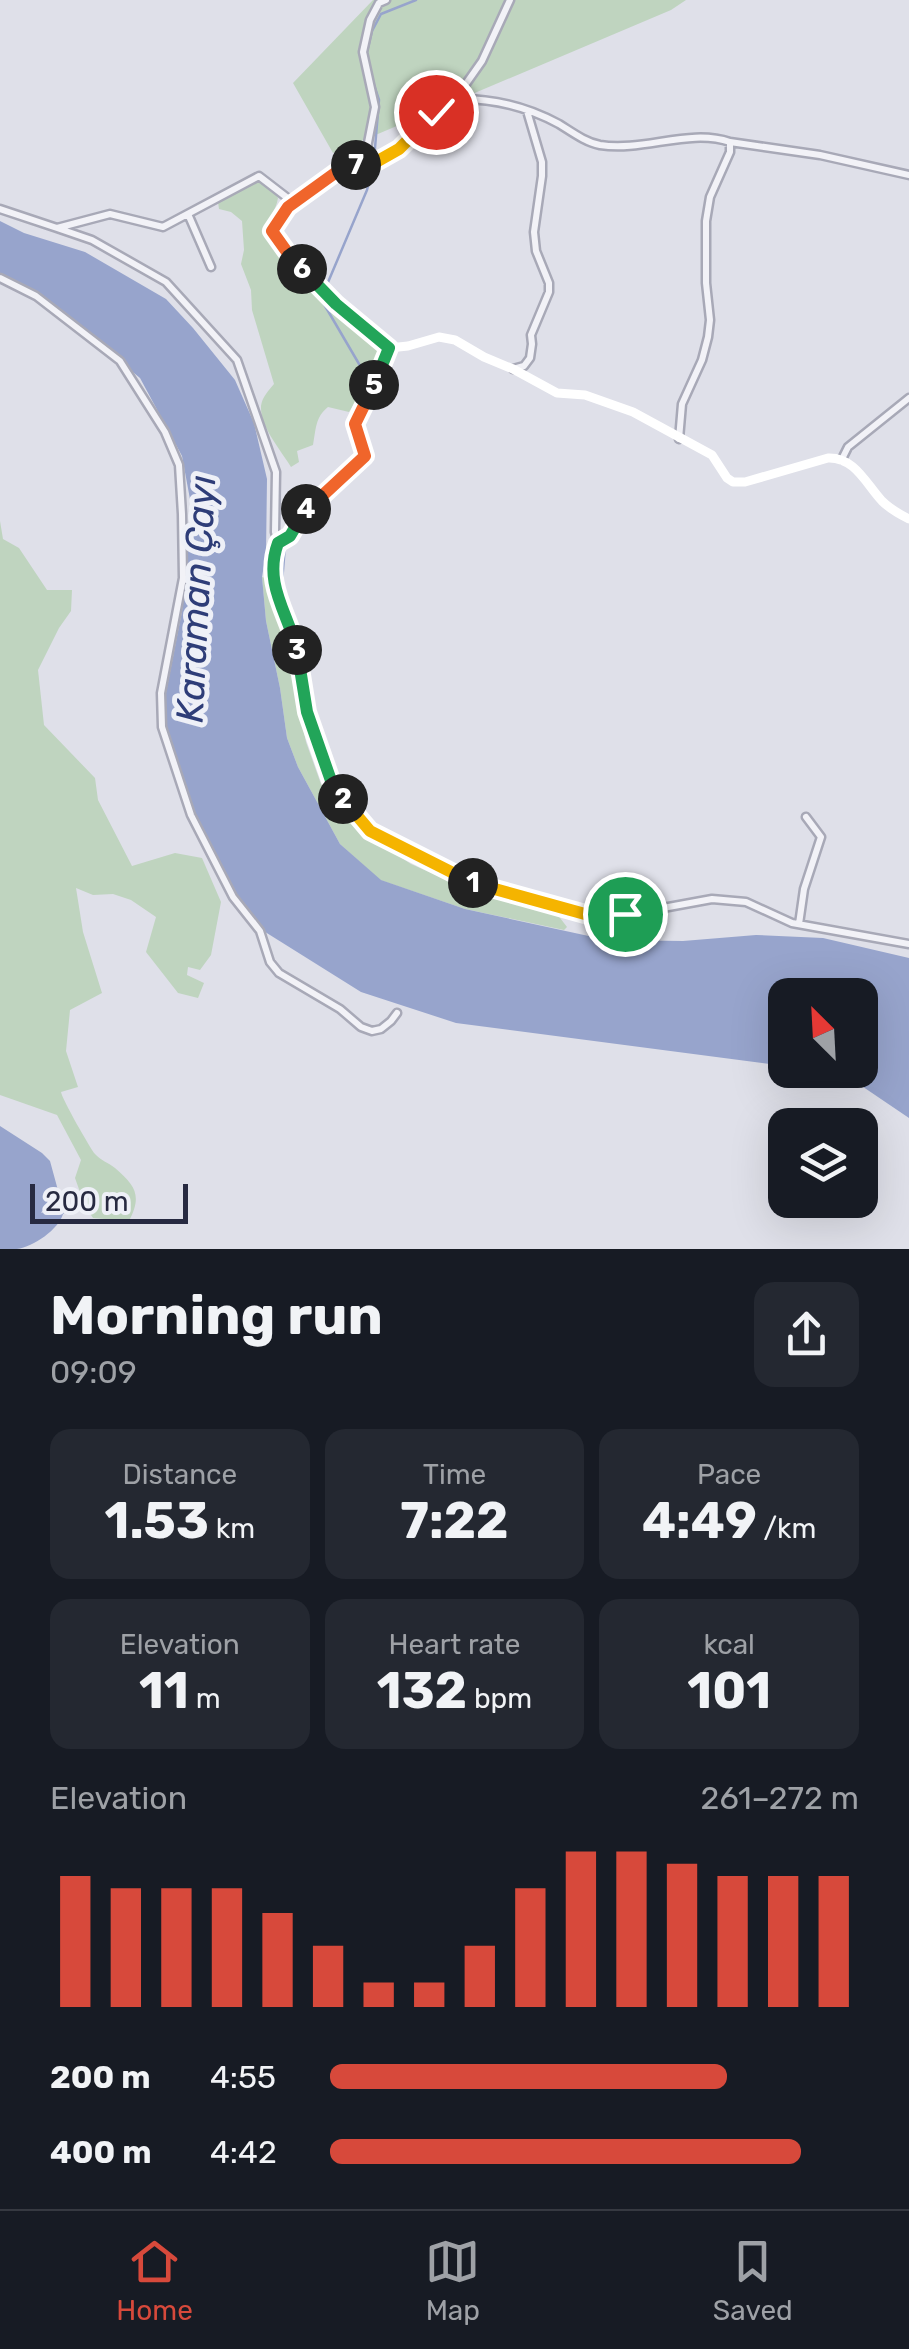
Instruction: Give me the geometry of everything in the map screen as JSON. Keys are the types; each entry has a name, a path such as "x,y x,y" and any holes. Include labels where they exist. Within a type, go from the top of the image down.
{"street":[{"path":"364,163 376,107 363,52 370,20 379,3 386,0"},
{"path":"456,98 482,60 510,0"},
{"path":"909,175 820,155 702,137 646,146 600,144 500,101 456,98 445,103 399,149 376,162 342,168 288,207 272,231 314,282 389,348 438,337 455,340 557,393 585,395 633,412 712,455 733,482 828,458 842,460 864,477 884,503 909,519"},
{"path":"513,369 524,366 530,358 530,335 549,292 534,232 542,162 526,110"},
{"path":"680,438 682,404 708,337 706,222 710,196 730,152 730,142"},
{"path":"57,228 110,214 163,227 260,176 294,203"},
{"path":"0,209 92,240 166,282 237,360 276,472 276,597 294,639 307,712 335,792 370,831 468,882 603,919 712,899 746,902 799,924 909,944"},
{"path":"188,214 211,267"},
{"path":"0,278 36,296 120,361 165,432 178,465 183,578 161,693 162,727 191,815 233,897 260,932 272,967 340,1009 361,1027 381,1028 396,1013"},
{"path":"278,543 290,536 309,504 365,456 355,424 389,348"},
{"path":"842,460 848,447 909,398"},
{"path":"183,578 192,582 200,613 196,633"},
{"path":"799,924 804,889 821,837 806,817"}],"green space":[{"path":"373,0 686,0 671,10 333,153 293,83"},
{"path":"260,180 278,198 264,233 306,280 385,350 361,405 354,404 349,412 328,407 318,419 313,445 297,451 299,462 291,467 267,430 262,414 263,400 274,384 241,264 242,221 219,209 218,202"},
{"path":"0,521 3,539 19,548 47,590 72,590 71,611 38,670 44,725 95,778 98,800 132,866 175,853 202,858 221,902 211,955 200,970 188,967 187,975 204,983 198,998 178,993 146,952 156,917 131,900 113,894 93,895 76,888 83,932 102,993 70,1010 66,1051 78,1087 61,1092 95,1154 132,1186 136,1198 129,1221 93,1218 75,1178 81,1160 57,1115 0,1095"},
{"path":"262,577 270,579 306,742 321,784 337,807 367,835 411,864 458,885 557,914 567,927 564,930 465,909 380,880 340,844 298,767 287,738"}],"water":[{"name":"Karaman Çayı","path":"0,221 24,233 85,252 166,299 235,380 254,423 267,479 262,577 287,738 298,767 340,844 381,880 465,909 607,940 683,941 756,935 823,938 909,958 909,1118 865,1088 878,1088 878,978 768,978 768,1064 456,1023 361,992 262,930 224,883 174,775 162,713 182,611 192,510 182,456 140,378 48,302 0,279"},
{"path":"0,1126 50,1161 68,1210 45,1236 17,1249 0,1249"}],"waterway":[{"path":"367,52 381,14 416,0"},
{"path":"372,79 379,100 374,160"},
{"path":"326,287 367,190 373,166"},
{"path":"322,296 369,381"},
{"path":"353,464 361,454 351,423 369,381"},
{"path":"311,500 345,472"},
{"path":"284,542 281,579 285,609"}],"route":[{"path":"436,112 399,149 376,162 342,168 288,207 272,231 292,259 336,304 389,348 355,424 365,456 309,504 290,536 278,543 273,556 276,597 294,639 307,712 335,792 370,831 468,882 603,919 625,914"}]}
